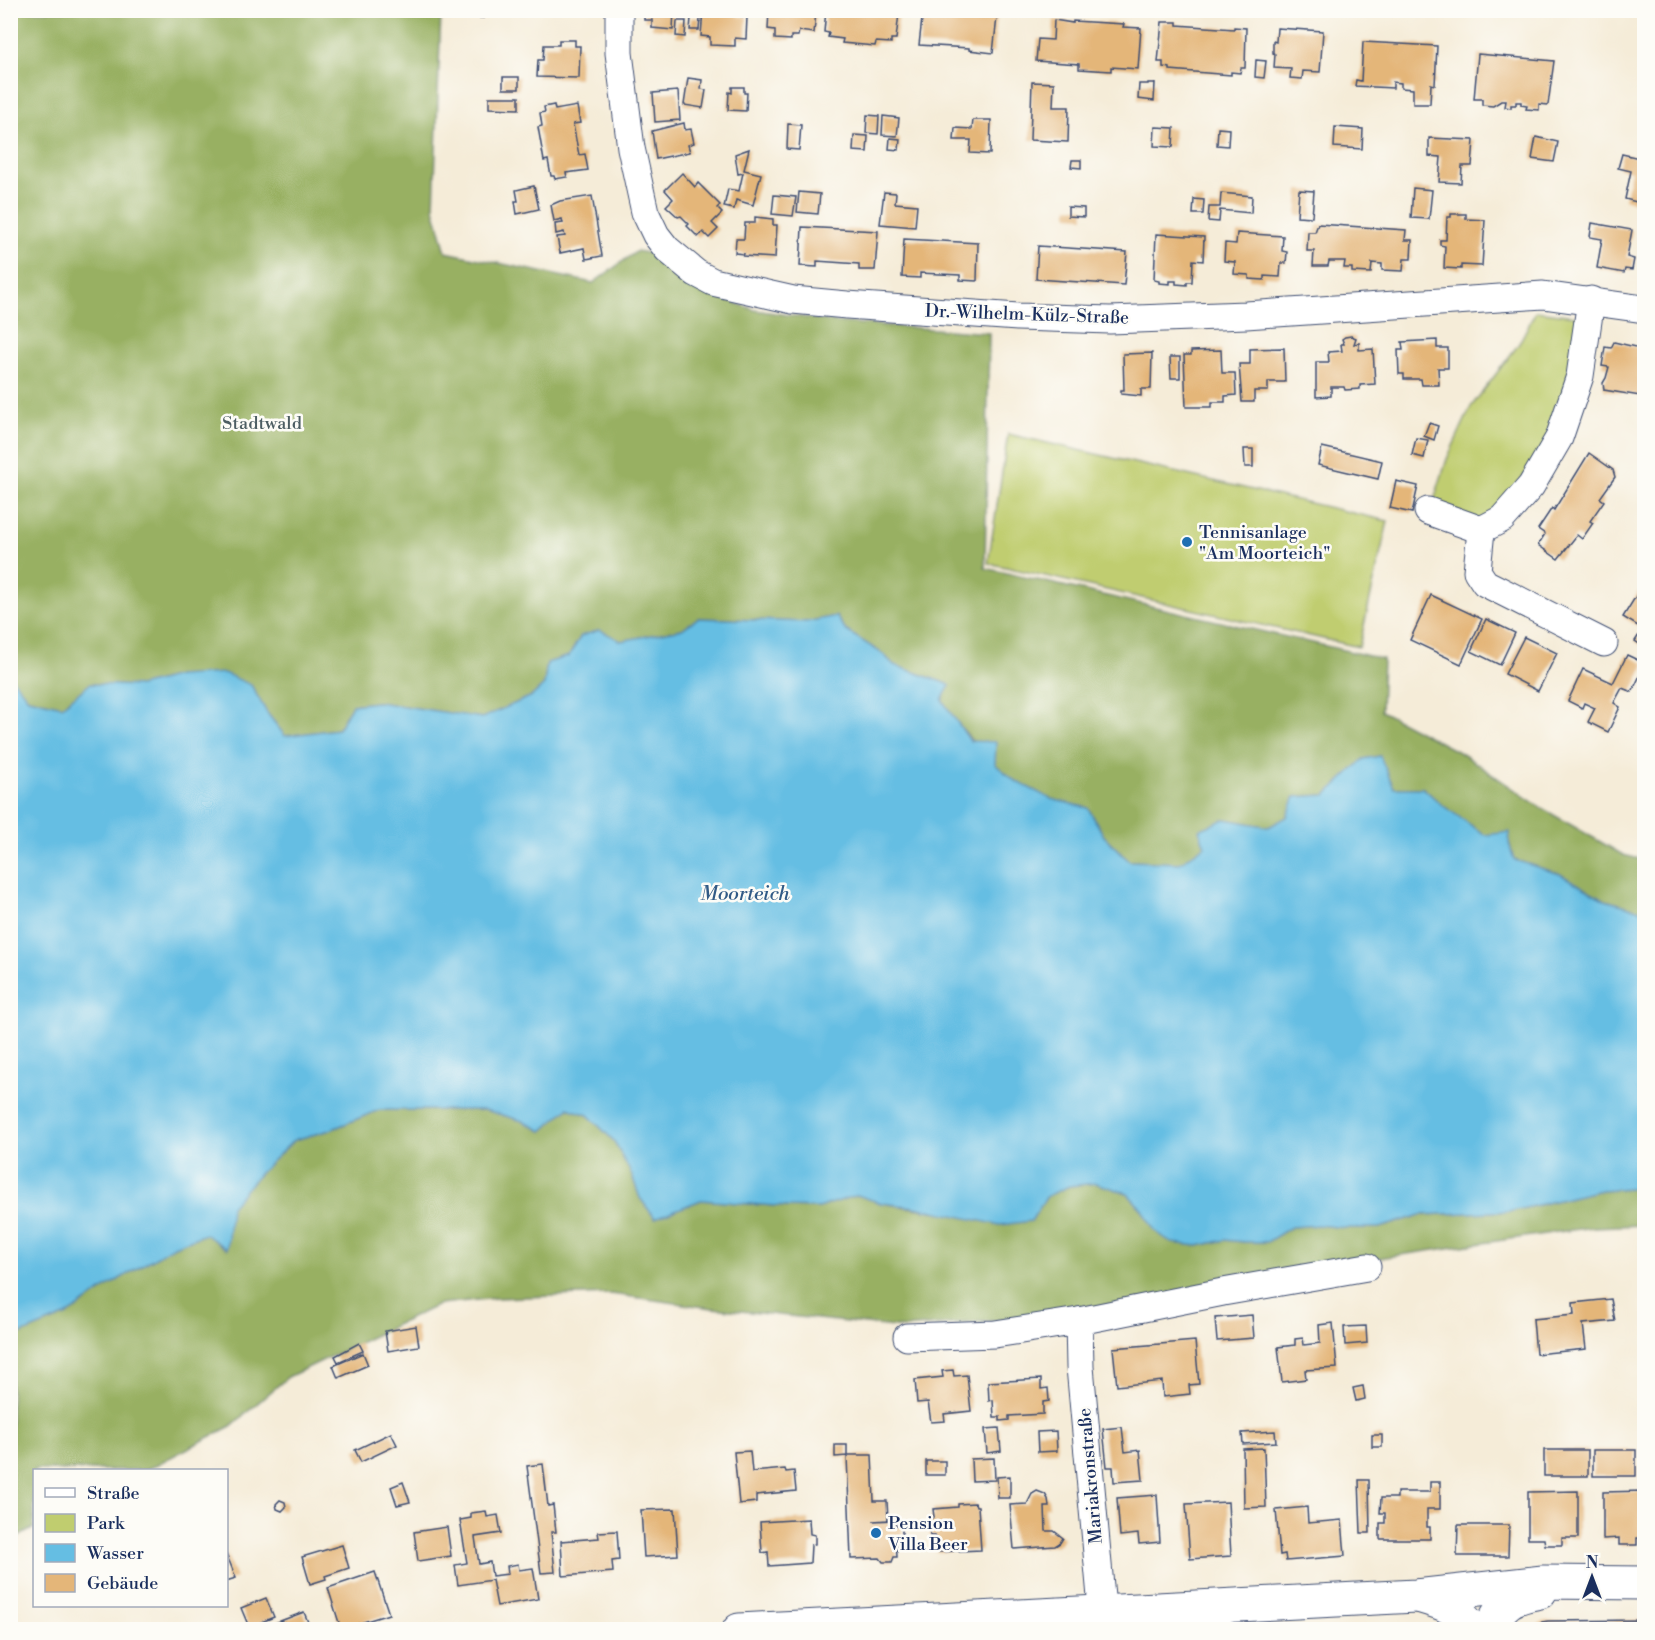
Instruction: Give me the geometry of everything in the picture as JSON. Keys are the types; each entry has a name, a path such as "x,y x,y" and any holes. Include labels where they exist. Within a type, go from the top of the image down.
{"main road":[{"path":"749,1629 1103,1621 1416,1596 1543,1582 1644,1583"},
{"path":"1491,1629 1498,1612 1510,1600 1527,1594 1586,1583"},
{"path":"1416,1596 1446,1604 1473,1629"}],"street":[{"name":"Dr.-Wilhelm-Külz-Straße","path":"619,10 619,53 631,148 645,212 656,235 667,249 696,273 713,282 793,300 1018,317 1110,320 1246,315 1543,295 1644,309"},
{"path":"1428,511 1481,530 1502,519 1531,486 1559,438 1580,376 1591,300"},
{"path":"1481,530 1477,572 1485,583 1604,643"},
{"path":"907,1337 995,1334 1079,1321 1223,1292 1367,1267"},
{"name":"Mariakronstraße","path":"1079,1321 1080,1367 1103,1621"}],"green space":[{"name":"Stadtwald","path":"10,11 441,11 434,208 446,252 593,283 637,251 652,254 668,271 694,288 755,310 836,322 989,333 985,568 1383,659 1381,711 1464,755 1540,807 1623,855 1644,860 1644,911 1605,900 1560,874 1514,860 1509,842 1485,835 1442,805 1423,788 1394,788 1379,756 1364,759 1326,795 1295,797 1288,817 1269,827 1225,819 1205,846 1180,863 1129,861 1104,836 1088,808 1056,801 1034,793 1003,772 989,759 963,730 942,700 950,685 894,665 883,654 845,630 836,616 806,622 698,618 682,629 621,641 581,636 569,656 547,663 544,685 532,696 482,718 377,702 352,705 338,729 285,736 267,713 251,685 178,676 140,686 90,684 62,706 28,698 10,677"},
{"path":"1536,311 1583,317 1557,437 1481,527 1435,511 1435,497 1447,459 1471,407 1518,345"},
{"name":"Tennisanlage \"Am Moorteich\"","path":"1008,434 1388,521 1359,647 988,563"},
{"path":"568,1108 588,1115 614,1141 632,1175 640,1198 655,1218 701,1200 818,1208 857,1195 881,1203 951,1214 1031,1221 1047,1196 1069,1186 1096,1183 1127,1193 1141,1208 1155,1231 1198,1246 1225,1240 1267,1242 1291,1227 1318,1225 1380,1228 1420,1215 1512,1211 1601,1190 1644,1187 1644,1225 1593,1227 1304,1269 1065,1315 904,1328 712,1308 611,1294 497,1298 440,1304 288,1377 231,1426 148,1469 33,1469 33,1529 11,1541 11,1338 67,1315 113,1283 174,1246 205,1234 226,1249 230,1206 294,1140 330,1130 379,1110 485,1110 523,1121 542,1131"}],"water":[{"name":"Moorteich","path":"836,616 845,630 883,654 894,665 950,685 942,700 970,741 996,742 995,764 1014,780 1051,799 1088,808 1104,836 1129,861 1180,863 1205,846 1199,830 1225,819 1269,827 1287,817 1295,797 1326,795 1364,759 1380,756 1394,788 1423,788 1442,805 1485,835 1510,832 1509,843 1514,860 1560,874 1605,900 1644,911 1644,1187 1601,1190 1512,1211 1420,1215 1380,1228 1318,1225 1291,1227 1267,1242 1225,1240 1198,1246 1172,1243 1155,1231 1141,1208 1127,1193 1096,1183 1069,1186 1047,1196 1031,1221 1000,1225 915,1207 881,1203 857,1195 818,1208 701,1200 655,1218 640,1198 632,1175 614,1141 588,1115 568,1108 542,1131 523,1121 485,1110 379,1110 330,1130 294,1140 260,1173 231,1206 227,1249 205,1234 174,1246 113,1283 67,1315 11,1338 11,677 28,698 62,706 90,684 140,686 178,676 224,673 251,685 267,713 285,736 338,729 352,705 377,702 482,718 532,696 544,685 547,663 569,656 581,636 600,630 621,641 682,629 698,618 806,622"}],"building":[{"path":"467,10 484,10 484,18 467,17"},
{"path":"644,10 674,10 673,30 652,28 652,20 644,20"},
{"path":"703,10 737,10 737,16 747,17 746,39 735,38 735,46 710,45 710,37 701,36"},
{"path":"769,10 816,12 814,33 799,31 798,36 791,36 791,40 775,39 775,30 768,29"},
{"path":"826,10 894,10 894,13 899,13 896,39 891,39 891,43 876,42 875,46 842,43 843,39 828,37 829,33 824,32"},
{"path":"923,10 973,13 973,10 990,11 989,16 997,17 993,53 969,50 969,48 919,45"},
{"path":"691,18 700,18 699,30 690,30"},
{"path":"1054,20 1073,23 1073,21 1124,24 1123,27 1141,28 1138,69 1111,67 1111,71 1079,69 1079,64 1036,61 1038,39 1053,40"},
{"path":"677,21 686,21 685,37 676,36"},
{"path":"1162,22 1177,22 1177,25 1246,28 1245,68 1241,68 1240,73 1231,72 1231,75 1170,70 1170,68 1163,67 1163,62 1158,62"},
{"path":"1277,28 1323,31 1320,72 1303,71 1302,79 1290,78 1291,69 1274,68 1273,41 1276,42"},
{"path":"559,40 575,40 575,46 580,46 579,78 537,77 538,60 543,60 544,45 559,45"},
{"path":"1363,42 1437,46 1435,85 1431,84 1430,104 1413,104 1413,89 1401,88 1401,83 1393,82 1393,88 1355,86 1356,80 1361,81"},
{"path":"1478,54 1554,61 1548,105 1539,104 1539,110 1526,109 1527,106 1521,105 1521,102 1511,105 1511,108 1505,107 1506,101 1493,106 1482,105 1482,99 1474,99"},
{"path":"1256,60 1266,61 1264,78 1255,77"},
{"path":"503,77 519,77 519,89 503,89"},
{"path":"688,78 702,80 701,89 706,90 703,108 684,105"},
{"path":"1032,82 1054,83 1053,107 1069,107 1068,142 1030,140"},
{"path":"1155,83 1154,101 1138,99 1139,84"},
{"path":"732,87 744,87 744,93 747,93 746,111 728,110 729,92 732,93"},
{"path":"678,91 680,120 655,122 653,93"},
{"path":"489,97 519,97 519,109 489,108"},
{"path":"554,105 555,110 577,106 580,123 573,124 579,155 585,154 588,170 566,173 567,177 555,179 551,176 548,160 544,161 538,127 542,126 540,113 545,112 544,107"},
{"path":"867,115 879,116 878,134 866,133"},
{"path":"883,116 899,118 897,136 882,135"},
{"path":"973,120 991,120 990,154 970,153 971,140 954,140 955,128 972,129"},
{"path":"684,123 685,130 691,129 694,143 688,145 690,152 656,159 652,131"},
{"path":"788,124 801,125 799,150 787,149"},
{"path":"1155,127 1174,128 1173,147 1154,146"},
{"path":"1335,127 1363,129 1362,149 1334,147"},
{"path":"1218,128 1229,129 1228,146 1217,145"},
{"path":"854,135 868,136 867,152 853,151"},
{"path":"1536,137 1558,142 1554,162 1532,159"},
{"path":"890,138 900,139 899,150 889,149"},
{"path":"1429,138 1474,140 1472,166 1462,166 1461,183 1439,182 1441,157 1429,156"},
{"path":"749,149 744,170 761,174 753,205 736,200 734,209 724,207 728,189 739,191 743,173 738,174 735,154"},
{"path":"1622,154 1644,159 1644,204 1625,199 1631,171 1618,168"},
{"path":"1072,160 1081,160 1081,168 1071,167"},
{"path":"682,173 695,187 698,183 720,205 717,208 722,213 712,223 718,229 709,238 703,232 698,237 681,216 678,217 666,206 673,199 665,190"},
{"path":"534,186 539,209 517,214 516,190"},
{"path":"1413,188 1432,190 1429,219 1411,218"},
{"path":"1299,190 1314,191 1312,217 1297,216"},
{"path":"799,192 820,194 818,214 797,212"},
{"path":"884,192 896,193 895,203 917,205 915,227 880,224"},
{"path":"1221,193 1252,196 1251,213 1220,210 1219,222 1208,221 1209,207 1220,207"},
{"path":"774,195 796,197 793,216 772,214"},
{"path":"592,196 602,256 586,259 584,248 560,253 557,237 565,236 564,232 556,234 555,224 563,223 562,219 554,221 551,205 560,201"},
{"path":"1194,199 1204,200 1203,214 1193,214"},
{"path":"1068,207 1084,208 1084,217 1068,216"},
{"path":"1451,214 1466,214 1466,219 1485,220 1482,266 1461,265 1461,269 1444,268 1445,246 1440,245 1440,240 1446,240 1447,217 1451,217"},
{"path":"755,217 773,219 773,225 777,225 775,258 743,256 744,254 735,253 736,239 744,239 745,223 755,223"},
{"path":"1592,223 1632,230 1627,257 1634,259 1632,270 1625,269 1624,273 1597,268 1602,239 1590,237"},
{"path":"1318,224 1406,230 1405,240 1412,240 1411,259 1404,259 1403,271 1382,270 1382,264 1372,263 1371,273 1352,272 1352,268 1344,268 1345,261 1329,261 1328,266 1313,266 1314,251 1307,251 1308,232 1315,232"},
{"path":"802,227 878,231 875,270 859,270 859,264 817,261 817,267 800,266"},
{"path":"1237,233 1283,236 1282,251 1287,252 1286,263 1281,263 1280,277 1264,276 1264,280 1249,279 1249,275 1234,274 1235,262 1224,261 1225,243 1236,244"},
{"path":"1156,234 1204,237 1203,261 1193,260 1192,282 1187,282 1187,285 1176,284 1176,281 1170,281 1170,284 1154,280"},
{"path":"904,239 978,243 977,281 960,280 960,275 920,273 920,278 902,277"},
{"path":"1038,246 1127,252 1124,285 1036,279"},
{"path":"1351,336 1356,338 1354,344 1359,343 1359,350 1373,349 1375,384 1360,385 1360,389 1345,390 1344,387 1331,387 1331,396 1316,397 1316,362 1329,362 1328,352 1342,351 1341,344 1344,344 1342,339"},
{"path":"1437,340 1437,348 1448,348 1448,368 1438,368 1439,385 1422,385 1421,379 1404,379 1404,374 1399,374 1398,350 1403,350 1402,342"},
{"path":"1614,342 1644,349 1640,396 1604,390 1603,383 1609,367 1602,366 1605,347 1611,348"},
{"path":"1284,348 1285,382 1268,382 1268,391 1254,391 1254,402 1242,402 1239,364 1250,364 1250,349"},
{"path":"1221,350 1222,373 1235,373 1236,395 1225,396 1225,402 1212,402 1212,407 1186,407 1184,355 1191,355 1191,351"},
{"path":"1152,353 1151,389 1141,389 1141,396 1121,394 1121,390 1124,390 1123,354"},
{"path":"1170,357 1180,357 1180,378 1171,378"},
{"path":"1429,423 1438,426 1434,440 1424,436"},
{"path":"1416,438 1428,440 1424,458 1412,455"},
{"path":"1322,447 1382,461 1378,479 1318,465"},
{"path":"1244,449 1253,449 1253,467 1245,467"},
{"path":"1589,453 1613,470 1615,477 1600,498 1604,501 1590,521 1593,523 1582,539 1577,535 1558,559 1538,545 1545,534 1538,529 1552,508 1554,510"},
{"path":"1396,481 1418,486 1412,513 1390,508"},
{"path":"1639,591 1644,594 1644,647 1635,641 1643,629 1623,617"},
{"path":"1431,595 1482,619 1461,664 1410,640"},
{"path":"1486,619 1515,633 1500,665 1471,651"},
{"path":"1524,637 1557,653 1538,691 1505,674"},
{"path":"1627,655 1644,663 1644,667 1632,692 1622,688 1614,703 1620,707 1608,732 1588,722 1595,708 1584,703 1582,708 1568,701 1583,669 1613,683"},
{"path":"1611,1299 1615,1321 1583,1324 1586,1349 1536,1354 1533,1319 1574,1315 1573,1303"},
{"path":"1252,1315 1254,1338 1217,1341 1215,1318"},
{"path":"1333,1323 1337,1368 1305,1370 1306,1379 1282,1382 1278,1347 1295,1345 1295,1339 1303,1338 1304,1345 1320,1343 1319,1325"},
{"path":"416,1326 419,1346 388,1351 385,1331"},
{"path":"1366,1326 1367,1343 1345,1345 1344,1327"},
{"path":"1195,1341 1199,1384 1189,1385 1190,1394 1163,1397 1162,1381 1117,1386 1113,1348"},
{"path":"359,1343 363,1351 338,1362 335,1356"},
{"path":"363,1353 368,1365 338,1378 333,1366"},
{"path":"953,1370 954,1376 967,1375 971,1411 944,1414 945,1421 931,1422 928,1402 917,1403 915,1380 943,1377 942,1371"},
{"path":"1041,1379 1041,1389 1048,1388 1049,1401 1043,1402 1043,1414 1009,1416 1009,1420 1000,1421 1000,1417 994,1417 993,1400 989,1401 988,1382"},
{"path":"1363,1386 1365,1399 1356,1401 1353,1388"},
{"path":"1122,1427 1125,1452 1140,1450 1143,1480 1114,1482 1113,1467 1107,1467 1103,1429"},
{"path":"999,1428 1001,1451 987,1453 985,1429"},
{"path":"1056,1431 1057,1451 1038,1452 1037,1432"},
{"path":"1275,1431 1276,1442 1243,1444 1242,1433"},
{"path":"391,1433 397,1445 361,1462 355,1450"},
{"path":"1372,1435 1382,1435 1382,1447 1372,1447"},
{"name":"Pension Villa Beer","path":"835,1445 847,1445 847,1455 872,1455 874,1501 887,1501 888,1520 873,1521 896,1520 896,1526 902,1525 902,1541 896,1541 897,1557 894,1557 892,1562 883,1562 880,1558 851,1559 847,1456 835,1457"},
{"path":"1264,1448 1266,1507 1244,1508 1243,1449"},
{"path":"1544,1450 1588,1450 1588,1476 1544,1476"},
{"path":"1593,1450 1636,1450 1636,1476 1593,1476"},
{"path":"750,1451 752,1472 785,1469 786,1472 794,1471 796,1491 756,1495 756,1502 739,1504 734,1452"},
{"path":"994,1458 995,1480 972,1481 971,1459"},
{"path":"926,1461 945,1461 945,1475 926,1475"},
{"path":"543,1464 548,1506 553,1505 556,1532 551,1532 555,1572 541,1573 527,1466"},
{"path":"1010,1476 1010,1498 998,1498 997,1477"},
{"path":"1359,1480 1369,1480 1370,1533 1361,1533"},
{"path":"403,1482 410,1502 397,1505 391,1487"},
{"path":"1430,1482 1440,1482 1440,1509 1427,1509 1430,1539 1380,1539 1380,1523 1385,1523 1385,1513 1380,1513 1381,1498 1397,1498 1397,1492 1430,1492"},
{"path":"1037,1491 1045,1494 1048,1499 1049,1507 1045,1507 1046,1531 1054,1531 1063,1538 1055,1546 1014,1549 1010,1505 1027,1504 1032,1494"},
{"path":"1578,1491 1578,1538 1562,1538 1562,1545 1545,1545 1544,1539 1528,1539 1528,1492"},
{"path":"1644,1491 1644,1538 1637,1538 1637,1545 1619,1545 1619,1538 1603,1539 1603,1492"},
{"path":"1157,1495 1160,1542 1139,1544 1138,1534 1120,1536 1117,1498"},
{"path":"280,1500 285,1502 286,1507 282,1511 277,1509 276,1504"},
{"path":"1228,1502 1231,1556 1190,1559 1186,1504"},
{"path":"975,1503 978,1506 981,1550 936,1552 935,1536 930,1536 929,1519 934,1517 933,1509"},
{"path":"1307,1507 1308,1523 1342,1520 1345,1556 1286,1561 1285,1554 1280,1555 1276,1510"},
{"path":"675,1509 678,1555 644,1557 641,1510"},
{"path":"486,1511 487,1517 498,1515 501,1533 475,1537 479,1564 490,1562 492,1576 508,1574 507,1566 518,1564 519,1570 533,1568 538,1599 497,1606 492,1580 458,1585 455,1565 467,1563 460,1520 471,1518 471,1513"},
{"path":"809,1519 810,1534 815,1535 815,1544 811,1545 810,1563 769,1566 768,1552 762,1553 760,1522"},
{"path":"1458,1525 1509,1525 1508,1556 1457,1556"},
{"path":"447,1527 451,1556 418,1561 414,1532"},
{"path":"617,1531 619,1560 612,1561 613,1572 563,1576 561,1541 599,1538 598,1532"},
{"path":"342,1545 349,1568 310,1584 302,1557"},
{"path":"228,1558 236,1578 228,1580"},
{"path":"375,1572 389,1614 341,1629 328,1588"},
{"path":"266,1598 274,1617 249,1627 241,1608"},
{"path":"304,1612 311,1630 277,1630 275,1623"},
{"path":"1644,1620 1644,1630 1533,1630 1542,1622 1548,1621"}],"place":[{"name":"Tennisanlage \"Am Moorteich\"","path":"1187,542"},
{"name":"Pension Villa Beer","path":"876,1533"}]}
